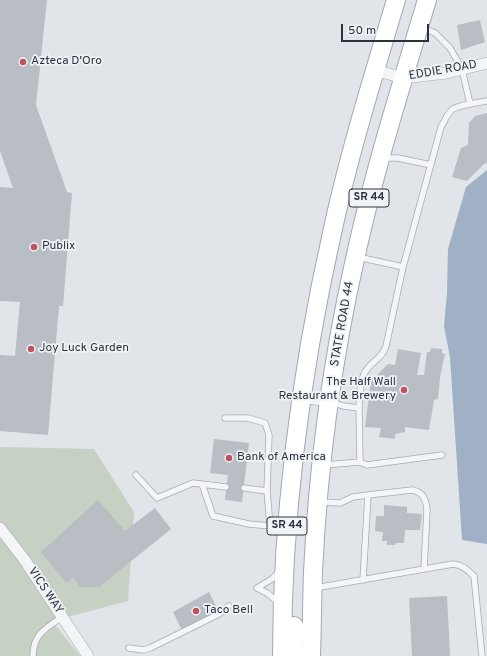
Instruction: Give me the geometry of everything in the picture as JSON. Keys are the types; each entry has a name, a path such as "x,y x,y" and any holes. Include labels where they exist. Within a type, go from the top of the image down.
{"main road":[{"name":"SR 44","path":"282,656 285,562 290,492 301,397 315,312 332,232 352,152 396,0"},
{"name":"STATE ROAD 44","path":"311,656 318,502 329,401 344,314 355,257 380,159 427,0"},
{"path":"290,492 298,532 293,648 301,656"}],"street":[{"name":"EDDIE ROAD","path":"375,70 403,78 422,77 487,63"},
{"path":"301,397 329,401"},
{"name":"VICS WAY","path":"0,528 24,559 88,656"}],"lane":[{"path":"419,27 435,33 450,48 462,69 470,104"},
{"path":"360,462 359,408 362,380 367,368 383,354 386,346 403,267 441,127 450,110 456,107 487,101"},
{"path":"380,159 398,158 431,165"},
{"path":"355,257 403,267"},
{"path":"329,401 343,406 359,408"},
{"path":"202,484 213,516 249,524 270,526 267,491 269,435 265,423 248,418 225,418"},
{"path":"322,465 360,462 366,465 442,455"},
{"path":"136,475 157,498 193,483 226,486"},
{"path":"244,488 267,491"},
{"path":"318,502 340,503 353,497 412,490 418,491 423,495 426,501 427,510 424,569"},
{"path":"363,580 368,495"},
{"path":"283,608 275,599 257,588 280,572 285,562"},
{"path":"313,589 453,564 459,565 466,568 474,576 482,656"},
{"path":"129,648 143,650 150,648 219,614 229,606"},
{"path":"33,656 35,642 40,633 62,617"}],"green space":[{"path":"0,447 94,449 134,512 128,601 52,621 80,656 0,656"}],"water":[{"path":"487,170 487,544 462,540 450,357 444,326 447,293 448,249 466,187"}],"building":[{"path":"0,0 47,0 36,105 67,192 72,193 63,306 59,306 48,435 0,431 0,355 15,356 20,302 0,301 0,187 13,188 0,151"},
{"path":"480,20 485,42 461,50 457,25"},
{"path":"487,113 487,163 484,164 467,181 452,177 461,148 468,145 469,123 475,116"},
{"name":"The Half Wall Restaurant & Brewery","path":"431,348 442,349 442,353 445,354 440,377 438,399 434,400 429,430 405,427 405,432 395,434 395,439 379,437 381,428 365,427 371,381 388,364 395,365 398,349 421,353 417,375 424,375 427,352 430,352"},
{"name":"Bank of America","path":"214,439 249,443 242,502 225,500 228,475 210,473"},
{"path":"98,500 125,531 155,508 171,529 99,587 80,587 73,577 66,583 41,552"},
{"path":"384,505 407,507 407,513 422,514 420,530 405,530 404,543 387,545 387,541 382,541 383,532 375,531 376,516 384,516"},
{"name":"Taco Bell","path":"209,592 218,610 182,630 173,612"},
{"path":"447,596 450,656 412,656 409,598"}],"place":[{"name":"Azteca D'Oro","path":"23,62"},
{"name":"Publix","path":"34,247"},
{"name":"Joy Luck Garden","path":"31,349"},
{"name":"The Half Wall Restaurant & Brewery","path":"404,390"},
{"name":"Bank of America","path":"229,458"},
{"name":"Taco Bell","path":"196,611"}]}
